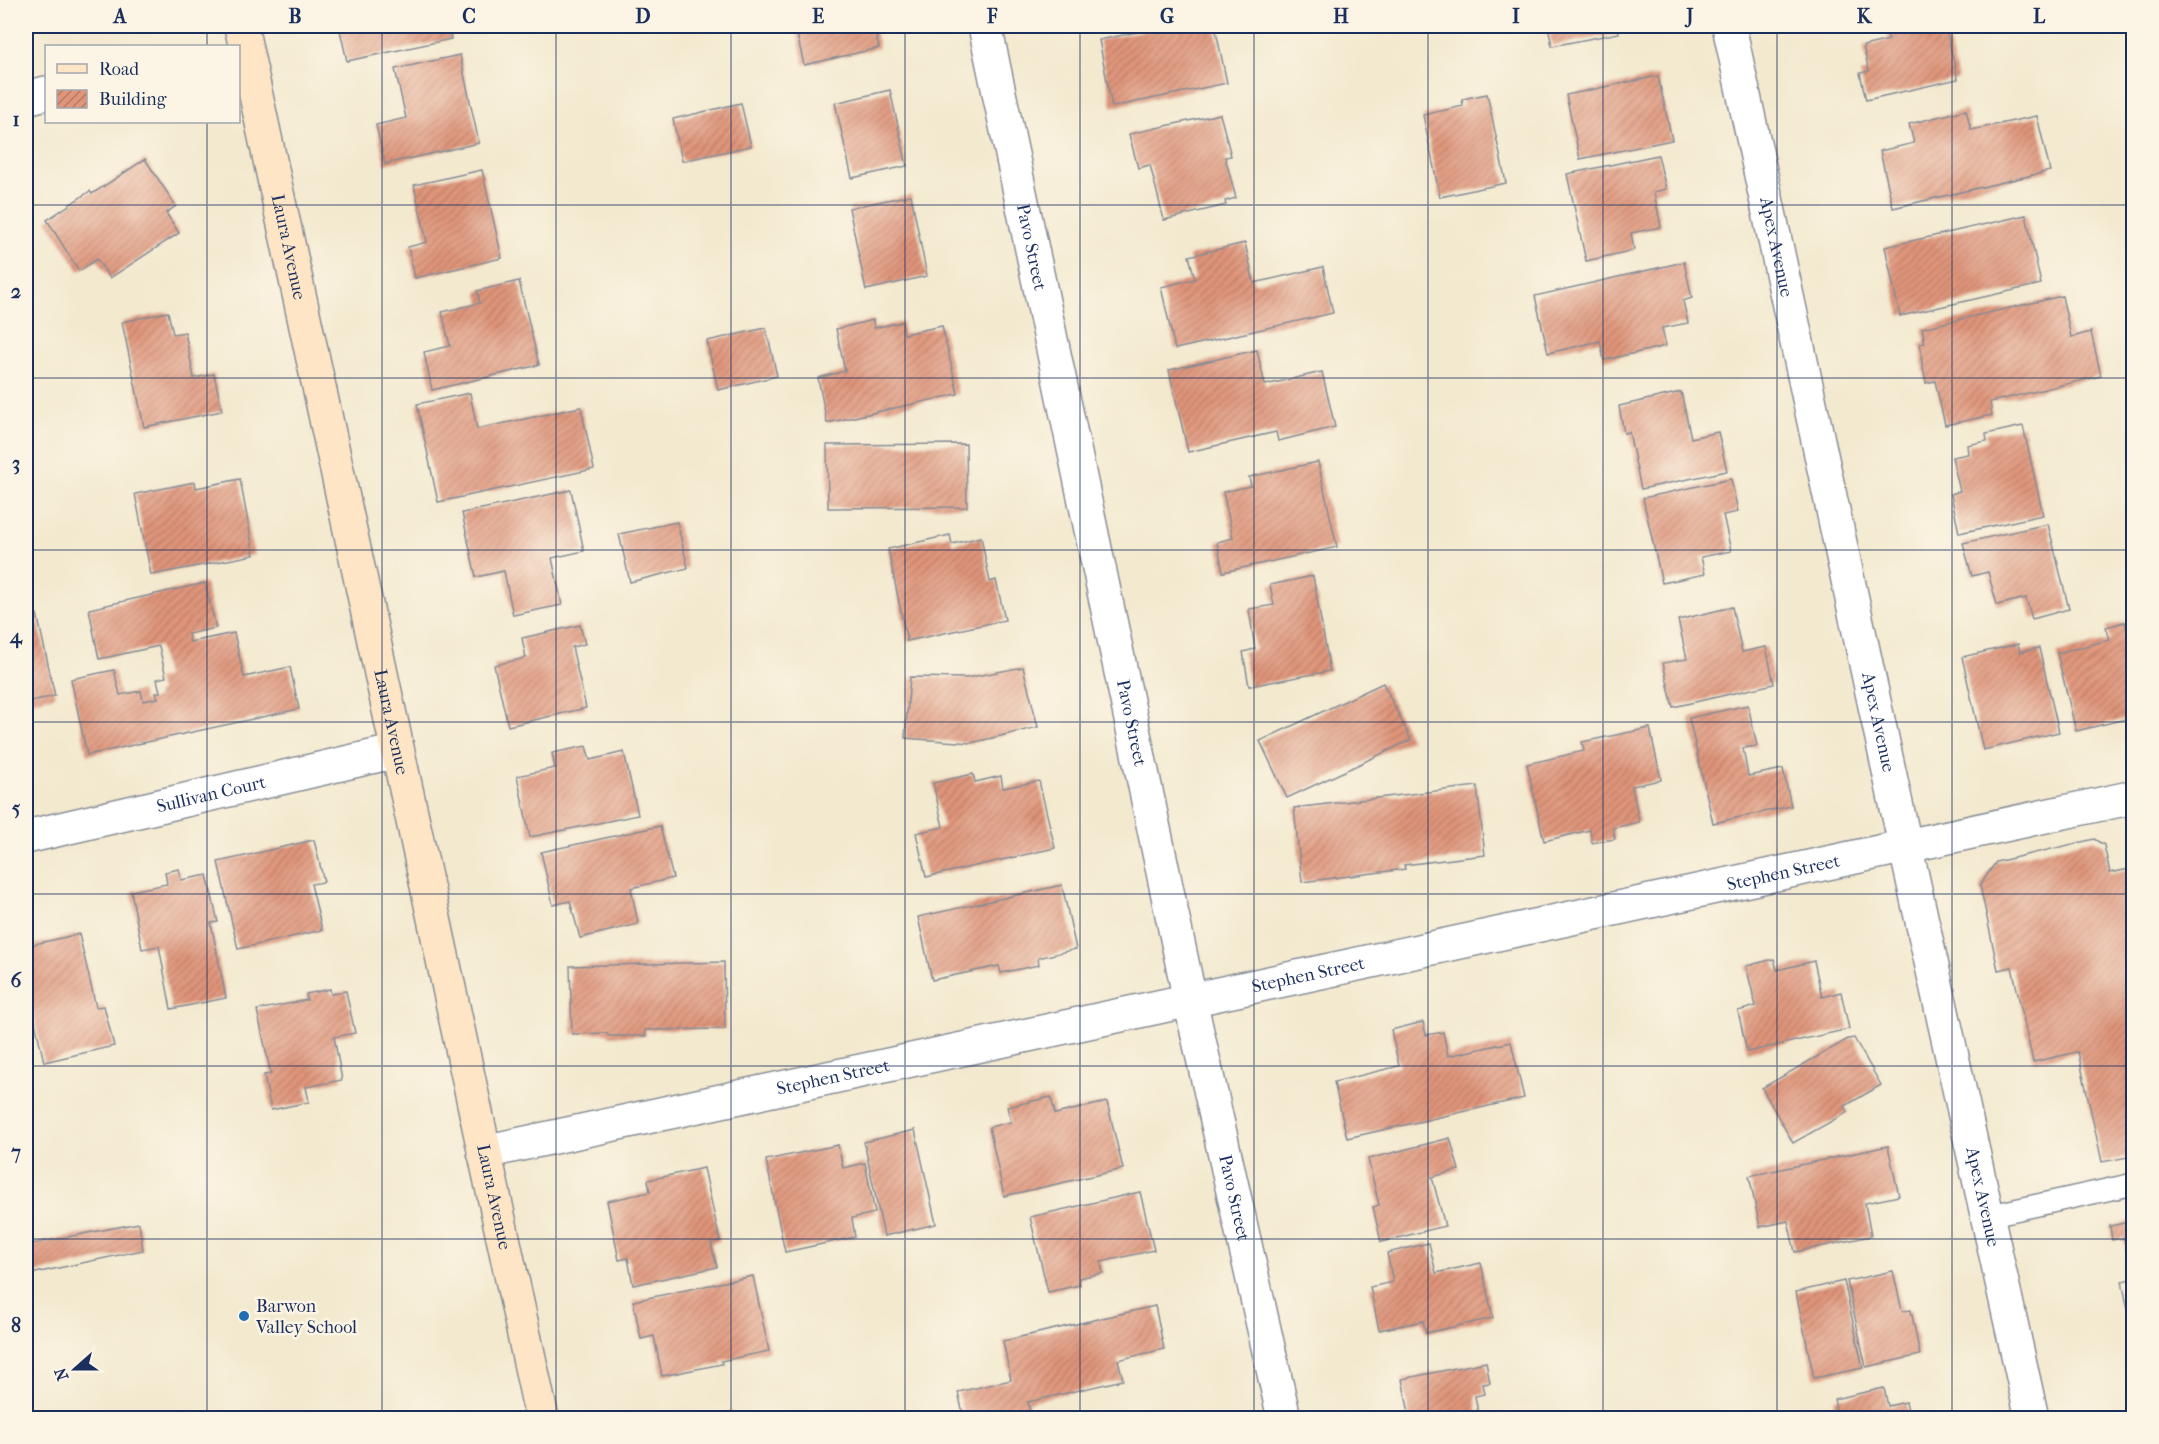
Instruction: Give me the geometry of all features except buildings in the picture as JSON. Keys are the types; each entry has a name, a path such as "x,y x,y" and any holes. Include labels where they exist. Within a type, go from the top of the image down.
{"street":[{"name":"Pavo Street","path":"985,26 1190,1000 1284,1419"},
{"name":"Apex Avenue","path":"1729,26 1905,847 2032,1419"},
{"name":"Laura Avenue","path":"242,42 542,1419"},
{"path":"26,98 45,93"},
{"name":"Sullivan Court","path":"26,837 397,751"},
{"name":"Stephen Street","path":"484,1152 2133,797"}],"lane":[{"path":"1987,1216 2133,1184"}],"place":[{"name":"Barwon Valley School","path":"244,1316"}]}
